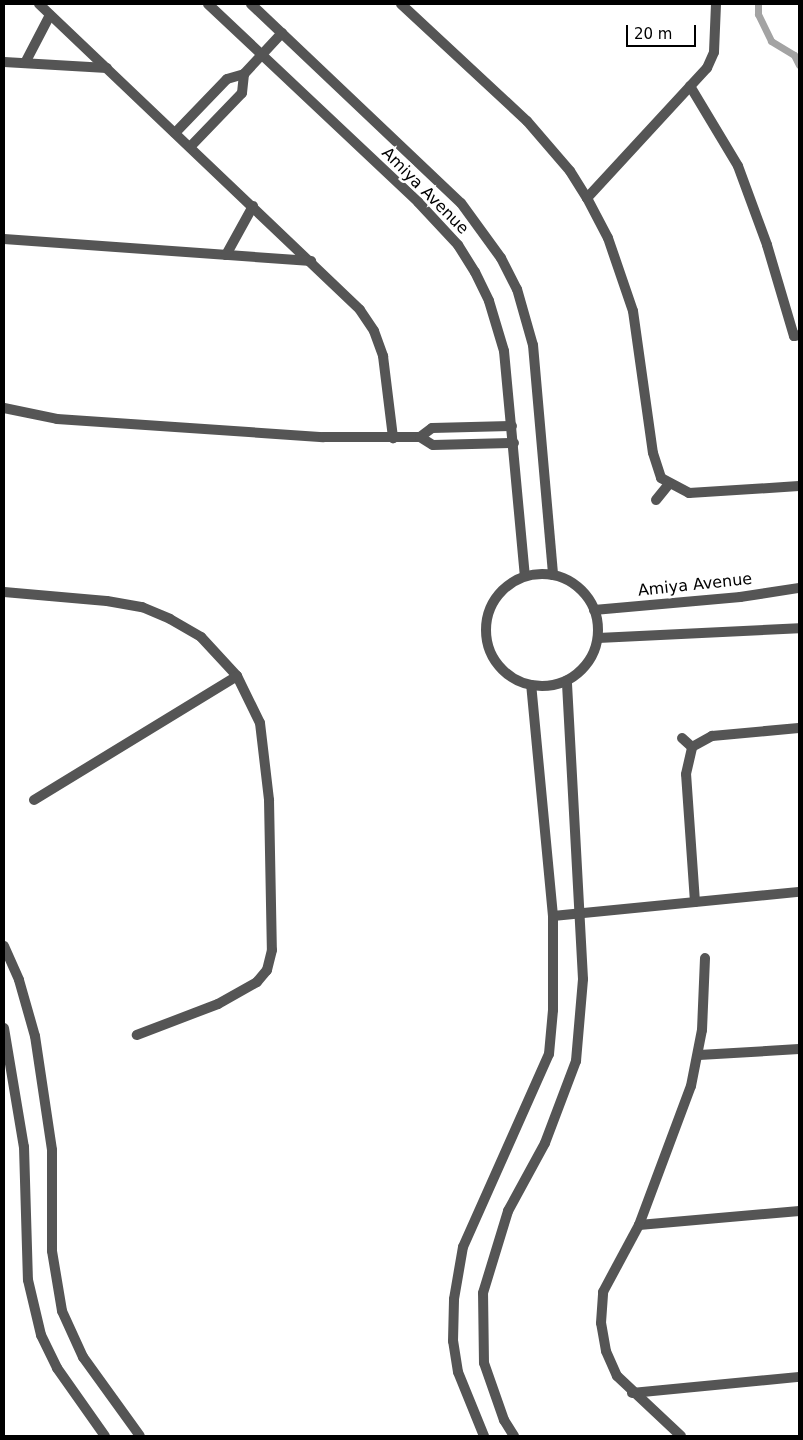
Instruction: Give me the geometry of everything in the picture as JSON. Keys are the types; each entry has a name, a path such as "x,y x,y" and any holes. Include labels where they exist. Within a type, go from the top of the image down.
{"street":[{"path":"38,4 311,261 360,310 374,331 383,356 393,438"},
{"name":"Amiya Avenue","path":"208,4 418,202 458,245 498,324 514,443 525,576"},
{"name":"Amiya Avenue","path":"251,4 461,203 482,228 517,289 538,375 553,575"},
{"path":"401,4 527,121 570,171 587,198 608,238 633,311 655,466 668,485 689,493 706,494 799,486"},
{"path":"587,198 712,60 716,4"},
{"path":"25,63 50,15"},
{"path":"175,133 227,79 244,74 282,33"},
{"path":"4,62 107,68"},
{"path":"190,147 242,93 244,74"},
{"path":"690,86 741,174 794,336 799,335"},
{"path":"226,255 253,206"},
{"path":"4,239 311,261"},
{"path":"4,408 57,419 323,437 420,437 432,428 512,426"},
{"path":"420,437 433,446 514,443"},
{"path":"656,500 668,485"},
{"path":"553,575 578,587 594,610 598,638 587,663 567,680 531,685 499,666 485,633 495,598 525,576 553,575"},
{"name":"Amiya Avenue","path":"594,610 740,597 799,588"},
{"path":"4,592 142,607 201,637 237,676 260,723 265,755 272,950 267,970 256,982 218,1004 137,1035"},
{"path":"598,638 799,628"},
{"path":"34,800 237,676"},
{"path":"514,1436 504,1420 484,1363 484,1293 508,1211 545,1143 576,1061 583,979 567,680"},
{"path":"484,1436 458,1372 452,1341 454,1299 463,1247 549,1054 553,1010 553,916 531,685"},
{"path":"695,902 686,774 692,747 712,736 799,728"},
{"path":"682,738 692,747"},
{"path":"553,916 799,892"},
{"path":"4,946 19,980 35,1036 52,1150 52,1250 62,1311 83,1356 140,1436"},
{"path":"681,1436 617,1376 606,1351 601,1322 603,1292 639,1225 684,1110 699,1055 705,958"},
{"path":"4,1028 24,1147 28,1280 37,1320 57,1368 105,1436"},
{"path":"699,1055 799,1049"},
{"path":"639,1225 799,1211"},
{"path":"632,1392 799,1377"}],"waterway":[{"path":"758,4 758,14 771,41 794,55 799,65"}]}
